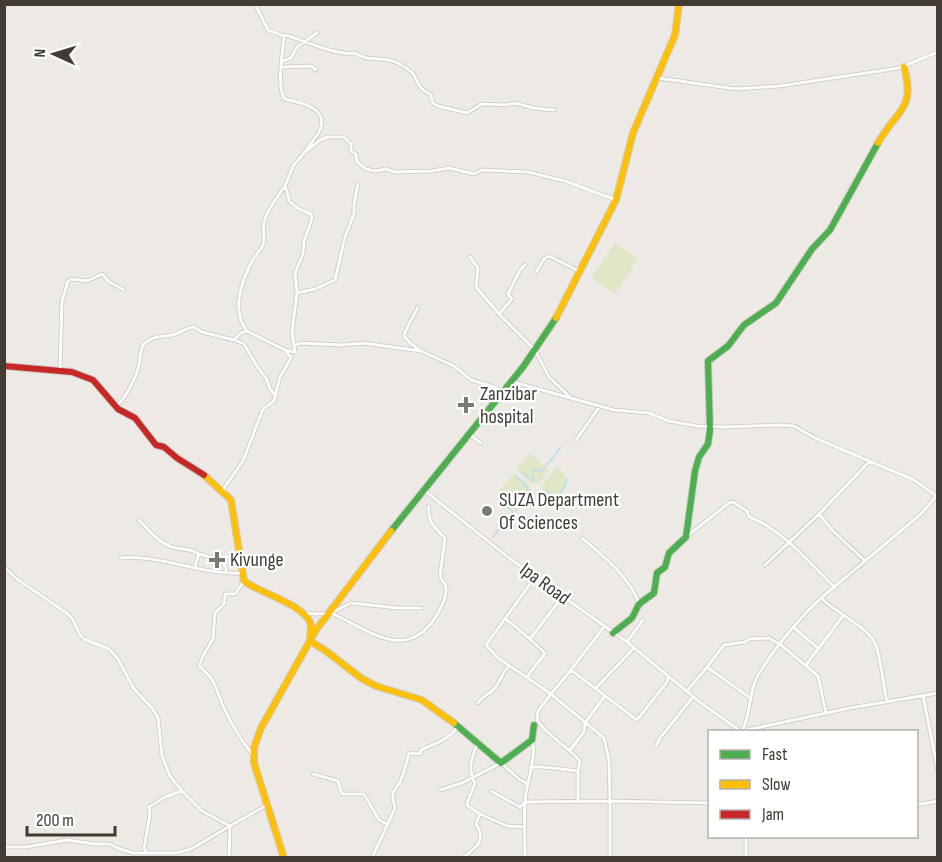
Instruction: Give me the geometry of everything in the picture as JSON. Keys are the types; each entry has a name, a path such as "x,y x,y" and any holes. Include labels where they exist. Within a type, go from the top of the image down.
{"street":[{"path":"255,4 268,30 284,36 280,76 282,95 285,99 317,110 321,117 320,130 293,166 285,186 264,222 264,242 251,263 241,289 238,313 247,331 285,350 295,352"},
{"path":"253,754 261,728 310,641 329,613 550,328 615,200 633,133 675,34 679,4"},
{"path":"282,61 291,58 297,47 316,33"},
{"path":"285,34 333,51 349,54 355,52 360,56 386,59 401,64 411,72 421,89 430,94 433,103 440,107 467,112 482,104 515,103 554,110"},
{"path":"658,78 736,89 780,86 904,67 938,52"},
{"path":"282,67 311,66 316,70"},
{"path":"686,537 695,471 699,457 708,444 710,427 708,361 728,346 744,325 776,303 812,249 830,230 887,127 894,116 905,106 908,90 904,67"},
{"path":"305,152 320,140 339,136 344,137 351,144 351,151 356,154 355,160 366,170 386,169 395,172 449,168 474,174 482,170 528,172 565,181 615,200"},
{"path":"297,293 326,285 335,279 345,237 354,214 358,184"},
{"path":"285,186 290,202 311,214 312,219 304,241 303,254 295,273 297,293 292,332 295,352"},
{"path":"470,256 478,268 477,287 535,350 549,377 571,398"},
{"path":"536,272 549,256 579,271"},
{"path":"500,314 512,299 508,294 525,265"},
{"path":"60,369 62,300 68,281 72,279 87,281 102,274 109,282 124,290"},
{"path":"418,307 404,336 421,351"},
{"path":"116,406 123,401 139,367 141,350 151,339 158,335 175,335 182,329 194,327 202,332 244,344 276,396"},
{"path":"234,340 247,331"},
{"path":"295,352 295,345 301,343 363,343 421,351 454,366 471,380 503,391"},
{"path":"227,497 224,488 243,461 264,408 272,403 276,396 280,376 291,358 285,350"},
{"path":"4,366 15,369 60,369 93,380 116,406 135,418 156,445 164,447 177,458 200,471 232,503 232,520 238,537 241,573 244,581 248,586 285,602 307,617 310,622 310,641"},
{"path":"511,381 614,410 649,413 669,421 710,427 794,426 815,438 914,480 937,495 922,513 806,612 758,676 743,730"},
{"path":"491,386 495,401"},
{"path":"576,440 600,406"},
{"path":"469,434 480,443"},
{"path":"765,565 870,461"},
{"name":"Ipa Road","path":"424,490 535,577 627,642 693,697 741,730"},
{"path":"613,633 632,618 639,604 654,593 657,586 657,573 665,567 669,553 686,537 733,502 747,511 749,517 764,524 788,543 835,588"},
{"path":"329,613 355,624 373,636 400,641 411,639 429,628 440,610 446,590 446,585 440,576 445,538 431,523 428,517 429,506"},
{"path":"819,514 833,531 865,561"},
{"path":"139,520 151,534 164,543 176,548 190,549 220,560 226,567 226,572"},
{"path":"582,538 603,556 633,591 639,604"},
{"path":"195,566 199,554"},
{"path":"120,558 142,556 241,573"},
{"path":"4,567 17,579 68,614 74,620 84,639 109,649 118,659 134,689 158,718 164,762 170,776 202,811 230,826"},
{"path":"535,577 486,645 496,656 551,694 604,738 607,745 610,801 610,858"},
{"path":"244,581 234,594 225,594 224,604 215,613 213,639 200,666 213,678 223,707 238,738 253,754 284,858"},
{"path":"530,639 562,597"},
{"path":"822,599 864,630 876,644 887,702"},
{"path":"296,611 316,615 329,613 351,603 421,608"},
{"path":"806,665 843,616"},
{"path":"506,619 545,652 527,677"},
{"path":"627,642 643,620"},
{"path":"578,802 580,761 570,750 548,734 537,720 538,711 604,627"},
{"path":"794,628 819,649"},
{"path":"687,691 724,645 745,642 749,639 769,638 781,645 818,676 826,713"},
{"path":"310,641 329,651 337,660 369,683 421,699 528,784"},
{"path":"595,689 634,648"},
{"path":"478,703 484,694 495,688 500,676 509,666"},
{"path":"706,667 750,698"},
{"path":"571,670 637,720 667,682 668,676"},
{"path":"747,730 938,693"},
{"path":"570,750 584,732 585,723 604,696"},
{"path":"923,696 938,771"},
{"path":"656,746 693,697"},
{"path":"525,858 525,802 530,767 535,754 532,740 534,725"},
{"path":"372,858 395,808 392,796 395,786 402,777 409,753 420,754 421,750 435,745 452,734 458,727"},
{"path":"440,790 472,778 501,763 532,740"},
{"path":"478,742 470,765 475,783 467,803 468,806 507,826 525,827"},
{"path":"530,767 578,771"},
{"path":"313,774 338,781 342,794 364,794 379,820 387,824"},
{"path":"147,853 144,849 150,814 149,807 165,797 182,791"},
{"path":"491,791 517,807 525,802 708,803"},
{"path":"918,805 938,801"},
{"path":"4,847 26,847 66,840 110,844 133,853 176,853 191,849 267,805"},
{"path":"462,858 480,841 481,831 476,824 480,814"},
{"path":"229,858 230,826"},
{"path":"746,838 746,858"},
{"path":"131,858 133,853"}],"green space":[{"path":"615,243 638,259 615,294 591,278"},
{"path":"529,453 549,469 539,483 532,484 516,470"},
{"path":"557,466 565,476 566,484 556,501 541,487"},
{"path":"514,473 530,486 531,493 516,513 498,496"}],"waterway":[{"path":"547,465 561,447"},
{"path":"522,472 534,481 533,470 543,471 545,468"},
{"path":"516,476 527,486 527,490 514,506 517,508 519,506"},
{"path":"545,490 556,499 567,479"},
{"path":"493,537 513,512 501,502"}],"traffic: fast":[{"path":"613,633 632,618 639,604 654,593 657,573 665,567 669,553 686,537 695,471 699,457 708,444 710,430 708,361 728,346 744,325 776,303 812,249 830,230 878,143"},
{"path":"391,531 523,367 556,318"},
{"path":"454,723 501,763 532,740 534,725"}],"traffic: slow":[{"path":"556,318 616,200 633,133 675,35 679,4"},
{"path":"878,143 906,101 908,92 904,67"},
{"path":"204,475 231,500 244,581 299,610 310,622 310,641 361,678 376,686 422,700 454,723"},
{"path":"284,858 254,763 254,748 261,728 316,630 391,531"}],"traffic: jam":[{"path":"4,366 72,372 93,380 118,409 135,418 156,445 164,447 204,475"}],"place":[{"name":"Zanzibar hospital","path":"466,405"},
{"name":"SUZA Department Of Sciences","path":"487,511"},
{"name":"Kivunge","path":"217,560"}]}
